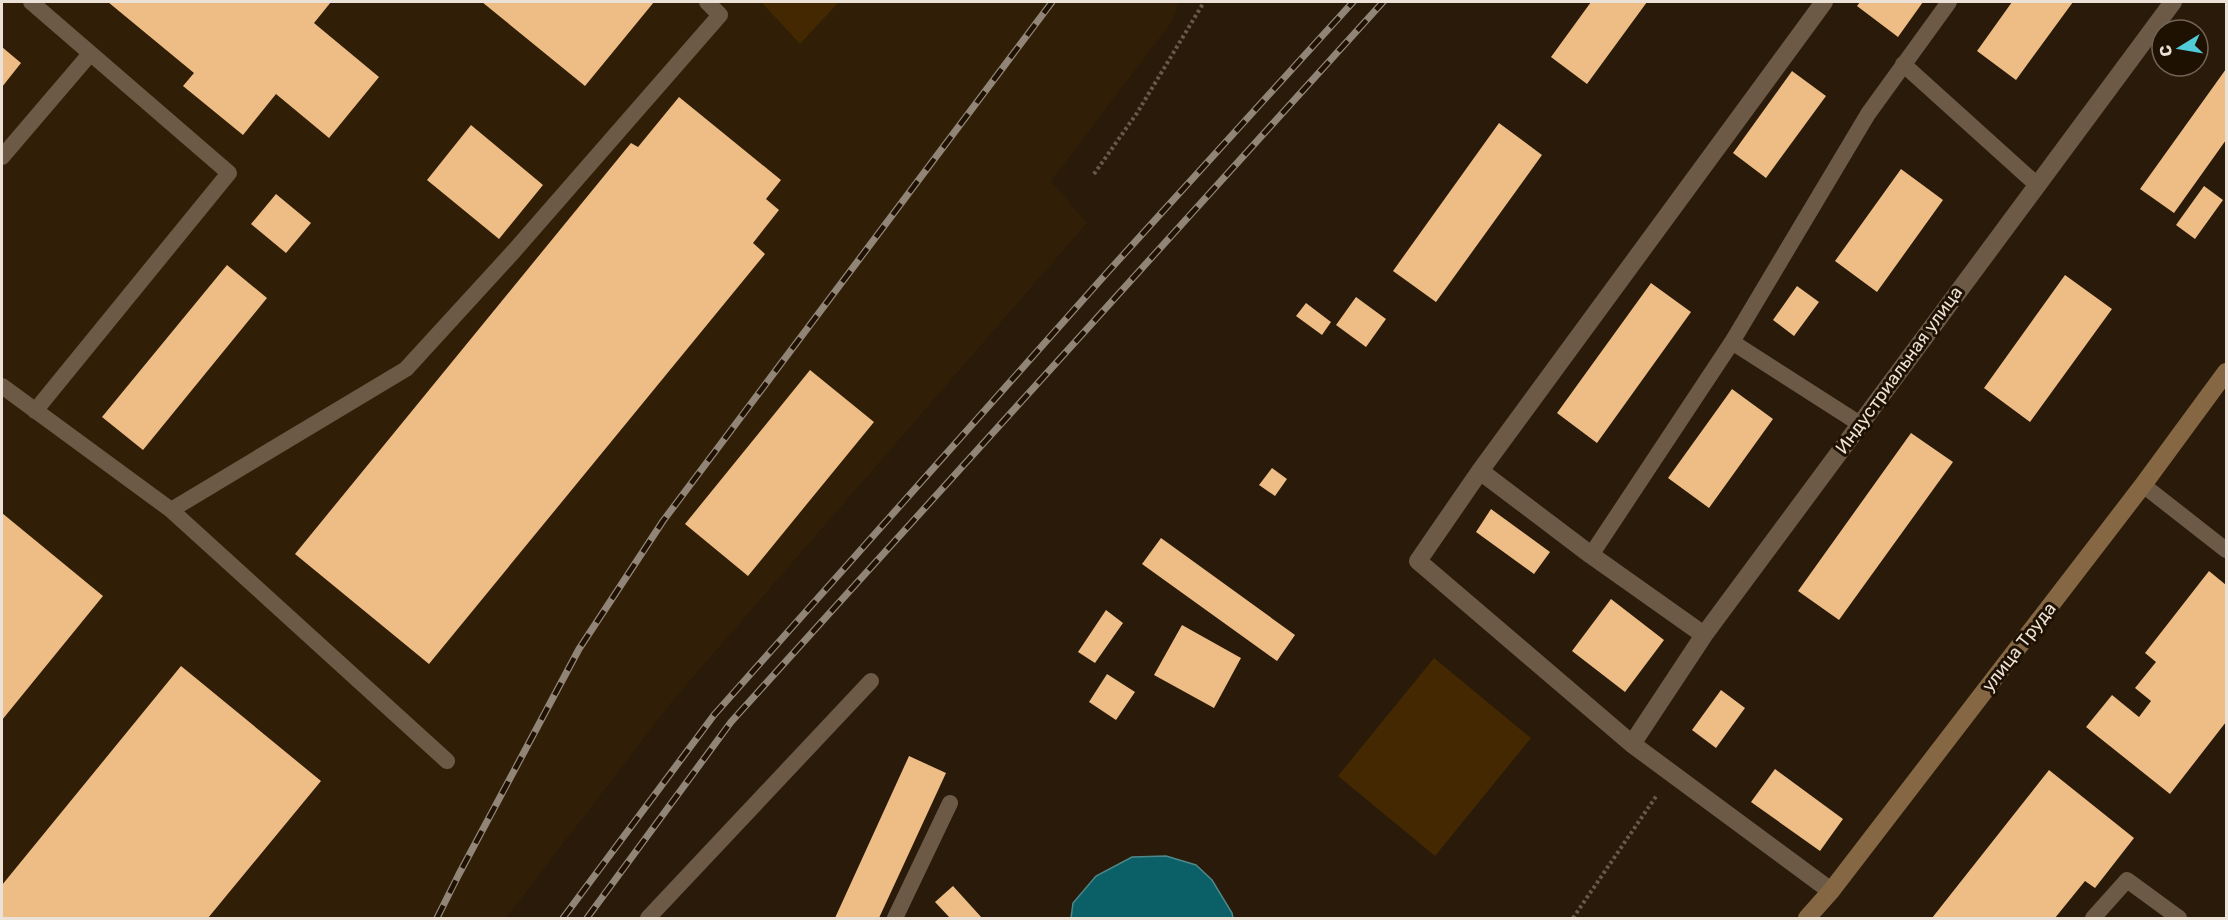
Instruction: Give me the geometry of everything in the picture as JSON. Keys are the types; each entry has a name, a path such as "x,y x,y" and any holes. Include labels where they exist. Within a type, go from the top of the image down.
{"street":[{"path":"1824,2 1480,471 1418,561 1632,744 1831,891"},
{"name":"Индустриальная улица","path":"1632,744 1704,635 2173,2"},
{"name":"улица Труда","path":"1807,918 1831,891 2144,485 2226,372"},
{"path":"1480,471 1591,555 1704,635"}],"lane":[{"path":"31,2 229,173 35,411"},
{"path":"171,510 406,369 514,251 720,15 707,2"},
{"path":"1591,555 1732,342 1868,114 1949,2"},
{"path":"2,157 90,54"},
{"path":"1903,64 2036,184"},
{"path":"1732,342 1860,424"},
{"path":"2,386 171,510 447,761"},
{"path":"2144,485 2226,550"},
{"path":"648,918 871,681"},
{"path":"895,918 950,803"},
{"path":"2093,918 2127,880 2179,918"}],"path":[{"path":"1094,174 1137,113 1204,2"},
{"path":"1573,918 1672,773"}],"shaded area":[{"path":"2,2 761,2 800,44 839,2 1179,2 1171,23 1051,181 1087,223 674,699 506,918 2,918"},
{"path":"761,2 839,2 800,44"},
{"path":"1434,658 1531,738 1435,856 1338,776"}],"water":[{"path":"1166,856 1196,865 1212,880 1233,918 1071,918 1073,903 1096,876 1132,857"}],"building":[{"path":"108,2 331,2 314,23 379,77 329,138 276,94 243,135 183,86 194,73"},
{"path":"482,2 654,2 585,86"},
{"path":"1591,2 1647,2 1587,84 1551,57"},
{"path":"1860,2 1923,2 1898,37 1857,6"},
{"path":"2012,2 2073,2 2016,80 1977,51"},
{"path":"2,47 21,63 2,87"},
{"path":"2226,69 2226,140 2174,213 2140,189"},
{"path":"1792,71 1826,96 1766,178 1733,153"},
{"path":"679,97 781,180 766,199 779,210 753,243 765,254 429,664 295,554 631,143 638,147"},
{"path":"1499,123 1542,155 1436,302 1393,271"},
{"path":"471,125 543,185 499,239 427,180"},
{"path":"1901,169 1943,200 1877,292 1835,261"},
{"path":"2204,186 2223,200 2195,239 2176,225"},
{"path":"276,194 311,223 286,253 251,224"},
{"path":"227,265 267,298 143,450 102,417"},
{"path":"2065,275 2112,309 2030,422 1984,388"},
{"path":"1651,283 1691,312 1597,443 1557,413"},
{"path":"1797,286 1819,302 1794,336 1773,320"},
{"path":"1356,297 1386,319 1366,347 1336,325"},
{"path":"1306,303 1331,322 1322,335 1296,316"},
{"path":"810,370 874,422 748,576 685,524"},
{"path":"1732,389 1773,419 1709,508 1668,478"},
{"path":"1911,433 1953,462 1839,620 1798,591"},
{"path":"1272,468 1287,479 1275,496 1259,485"},
{"path":"1491,509 1550,552 1534,574 1476,532"},
{"path":"2,513 103,596 2,720"},
{"path":"1161,538 1295,635 1277,661 1142,564"},
{"path":"2209,571 2226,585 2226,722 2170,794 2086,727 2112,695 2139,717 2151,701 2135,688 2156,662 2145,653"},
{"path":"1611,599 1664,640 1625,692 1572,651"},
{"path":"1106,610 1123,623 1095,663 1078,652"},
{"path":"1182,625 1241,658 1214,708 1154,675"},
{"path":"181,666 321,781 208,918 2,918 2,885"},
{"path":"1107,674 1135,692 1116,720 1089,702"},
{"path":"1721,690 1745,708 1716,748 1692,730"},
{"path":"909,756 946,773 879,918 835,918"},
{"path":"1775,769 1843,819 1820,851 1751,802"},
{"path":"2049,770 2134,838 2095,888 2085,881 2055,918 1932,918"},
{"path":"953,886 982,918 950,918 935,902"}],"railway":[{"path":"437,918 579,649 663,521 1052,2"},
{"path":"563,918 714,715 1105,275 1353,2"},
{"path":"587,918 731,722 1383,2"}]}
